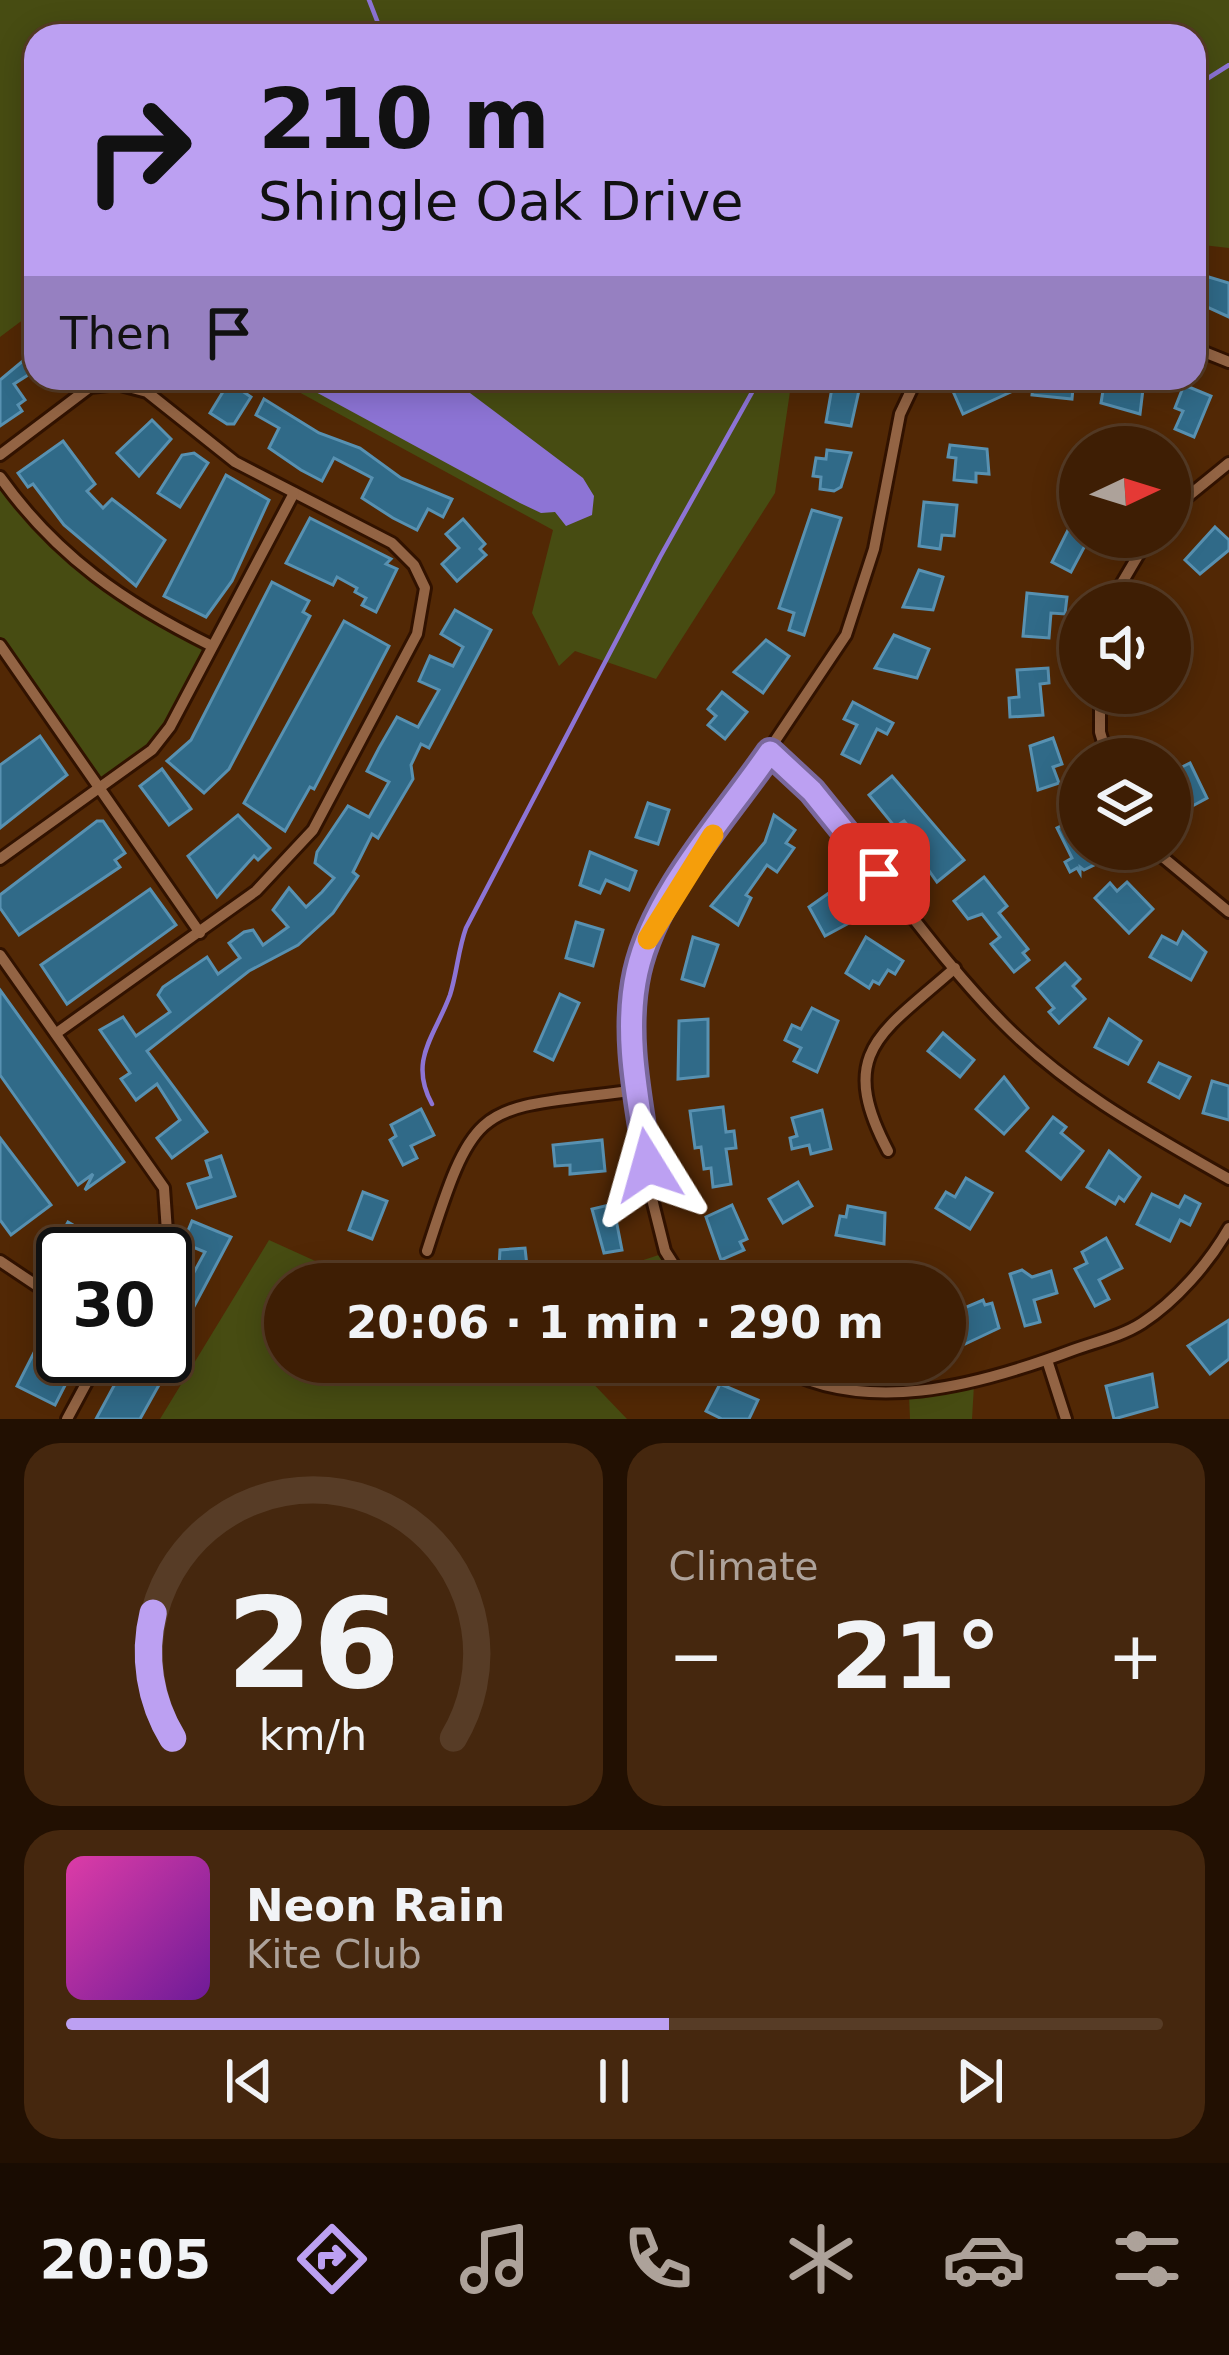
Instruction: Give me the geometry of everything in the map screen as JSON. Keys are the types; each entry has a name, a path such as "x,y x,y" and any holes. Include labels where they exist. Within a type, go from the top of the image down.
{"street":[{"path":"0,455 86,390"},
{"path":"58,1032 256,891 313,830 424,611 424,588 413,565 392,543 207,444 140,390"},
{"path":"673,1263 665,1251 637,1090 633,1017 644,948 657,917 829,665 859,604 900,414 911,390"},
{"path":"1191,494 1229,463"},
{"path":"0,477 34,525 83,572 146,613 212,646"},
{"path":"0,859 152,750 294,494"},
{"path":"0,645 200,933"},
{"path":"770,752 812,791 955,968 1059,1075 1112,1112 1229,1179"},
{"path":"1179,870 1229,912"},
{"path":"0,955 164,1188 166,1227"},
{"path":"888,1151 863,1095 867,1057 903,1015 955,968"},
{"path":"427,1251 457,1159 471,1133 490,1116 538,1103 637,1090"},
{"path":"824,1383 891,1393 975,1382 1137,1326 1155,1313 1229,1228"},
{"path":"0,1261 36,1285"},
{"path":"1047,1360 1066,1419"},
{"path":"67,1419 86,1383"}],"green space":[{"path":"0,0 1229,0 1229,248 1206,245 1206,24 24,24 24,319 0,337"},
{"path":"295,390 790,390 775,493 656,679 575,651 559,666 532,613 553,530"},
{"path":"0,477 83,572 212,646 152,750 99,784 0,645"},
{"path":"269,1240 320,1263 264,1263 264,1383 593,1383 627,1419 160,1419 182,1383 192,1383 192,1366"},
{"path":"671,1251 678,1263 634,1263"},
{"path":"974,1385 972,1419 910,1419 909,1395"}],"shaded area":[{"path":"312,390 466,390 583,478 594,496 592,515 566,526 555,512 541,513"}],"building":[{"path":"1206,276 1229,283 1229,317 1206,306"},
{"path":"24,360 24,378 14,384 25,400 18,405 22,411 0,426 0,380"},
{"path":"224,390 241,390 251,397 234,424 210,413"},
{"path":"832,390 859,390 851,426 826,422"},
{"path":"952,390 1015,390 963,414"},
{"path":"1033,390 1073,390 1072,399 1032,395"},
{"path":"1103,390 1143,390 1140,414 1101,403"},
{"path":"1182,390 1211,396 1194,437 1191,426 1176,426 1183,411 1175,408"},
{"path":"264,399 319,433 360,448 401,478 452,499 443,517 428,509 417,530 393,518 362,498 372,478 334,458 322,481 301,470 269,448 279,428 256,415"},
{"path":"152,420 171,439 139,476 117,453"},
{"path":"63,441 95,484 87,491 103,508 112,499 165,540 136,586 64,525 33,484 28,487 18,473"},
{"path":"950,445 987,449 989,474 976,473 976,482 954,480 956,458 948,457"},
{"path":"827,450 851,453 841,487 834,491 820,489 821,477 813,476 816,458 826,459"},
{"path":"194,453 208,463 180,507 158,493 182,455"},
{"path":"226,475 269,500 232,581 206,617 164,596"},
{"path":"924,502 957,505 954,536 942,535 940,549 919,546"},
{"path":"812,510 841,518 804,635 789,630 794,613 779,608"},
{"path":"310,518 391,559 386,564 397,569 376,612 362,605 366,598 355,592 357,588 337,577 333,585 286,563"},
{"path":"463,519 485,544 480,549 486,555 457,581 442,564 459,548 446,534"},
{"path":"1215,527 1229,540 1229,550 1200,574 1185,560"},
{"path":"1059,548 1059,558 1078,558 1071,572 1052,562"},
{"path":"919,570 943,577 933,610 903,607"},
{"path":"272,582 309,601 303,612 310,616 229,769 204,793 167,761 191,740"},
{"path":"1027,593 1059,596 1059,614 1051,613 1049,638 1023,636"},
{"path":"455,610 491,630 429,748 421,744 411,765 413,779 378,838 372,834 353,872 358,876 333,913 298,945 249,971 147,1051 207,1132 172,1158 157,1138 180,1120 157,1084 136,1100 121,1079 130,1073 100,1030 123,1017 136,1036 170,1012 158,995 163,987 207,957 218,974 240,958 229,943 244,932 253,930 263,945 288,927 273,910 289,888 306,907 334,878 315,863 317,852 348,806 369,817 389,782 367,771 397,717 418,727 439,690 419,681 430,656 453,666 463,647 441,634"},
{"path":"344,621 389,646 314,789 310,787 285,831 244,803"},
{"path":"894,635 929,649 917,678 875,668"},
{"path":"766,640 789,656 763,693 734,672"},
{"path":"1048,668 1049,683 1040,684 1043,715 1010,717 1009,698 1019,697 1017,670"},
{"path":"722,692 747,712 725,739 708,725 716,716 708,709"},
{"path":"853,702 893,723 887,734 877,729 860,763 842,754 857,725 844,719"},
{"path":"40,736 67,775 0,828 0,765"},
{"path":"1053,738 1059,765 1053,767 1059,783 1038,790 1030,746"},
{"path":"1191,765 1207,798 1191,807"},
{"path":"162,769 191,809 169,825 140,786"},
{"path":"892,776 964,860 937,882 911,845 919,839 904,821 895,827 869,795"},
{"path":"648,803 669,810 658,844 636,837"},
{"path":"238,815 270,848 258,860 254,856 217,897 188,856"},
{"path":"774,815 795,830 786,843 794,848 777,872 767,865 746,895 751,898 738,925 711,906 765,842"},
{"path":"103,821 125,853 115,860 120,867 19,935 0,908 0,895"},
{"path":"590,852 636,871 629,890 606,880 600,893 580,885"},
{"path":"984,877 1007,906 999,913 1028,949 1023,953 1029,960 1014,972 991,944 1000,937 982,914 968,919 954,901"},
{"path":"1127,882 1153,909 1129,933 1095,898 1110,883 1117,891"},
{"path":"836,888 864,915 825,936 809,907"},
{"path":"150,889 176,925 67,1004 41,965"},
{"path":"576,922 603,930 593,966 566,958"},
{"path":"1183,932 1206,952 1191,980 1150,957 1162,936 1177,944"},
{"path":"693,937 718,945 704,986 682,979"},
{"path":"866,937 903,961 895,974 888,970 879,984 873,981 869,988 846,973"},
{"path":"1065,963 1080,979 1073,986 1085,999 1059,1023 1049,1012 1054,1008 1037,988"},
{"path":"0,990 124,1162 85,1190 93,1174 78,1185 0,1075"},
{"path":"560,994 579,1003 553,1060 535,1051"},
{"path":"812,1008 838,1021 817,1072 794,1061 801,1048 785,1040 792,1025 801,1029"},
{"path":"708,1019 708,1076 678,1079 679,1021"},
{"path":"1109,1019 1141,1041 1128,1064 1095,1047"},
{"path":"943,1033 974,1060 960,1077 928,1051"},
{"path":"1159,1063 1190,1077 1179,1098 1149,1082"},
{"path":"1004,1077 1028,1108 1004,1134 976,1109"},
{"path":"1212,1081 1229,1086 1229,1120 1203,1113"},
{"path":"723,1107 726,1132 734,1131 736,1148 726,1149 731,1184 713,1187 711,1168 704,1169 701,1147 695,1148 690,1111"},
{"path":"421,1109 434,1135 411,1146 417,1158 403,1165 390,1140 396,1136 391,1125"},
{"path":"822,1110 831,1149 811,1154 809,1145 792,1149 790,1138 797,1136 792,1118"},
{"path":"1053,1117 1066,1127 1061,1133 1083,1151 1061,1179 1027,1151"},
{"path":"0,1138 51,1205 11,1235 0,1220"},
{"path":"602,1140 605,1171 570,1174 570,1165 555,1166 553,1145"},
{"path":"1109,1151 1140,1177 1124,1201 1119,1197 1115,1204 1087,1187"},
{"path":"221,1156 235,1196 197,1208 188,1184 211,1177 206,1161"},
{"path":"966,1178 992,1193 970,1229 936,1208 946,1192 955,1197"},
{"path":"798,1182 812,1206 783,1223 769,1199"},
{"path":"363,1192 387,1201 372,1239 349,1230"},
{"path":"1152,1194 1179,1207 1185,1196 1200,1204 1190,1225 1180,1220 1170,1241 1137,1224"},
{"path":"613,1204 622,1250 604,1253 592,1209"},
{"path":"732,1205 747,1239 740,1242 744,1250 721,1260 706,1217"},
{"path":"848,1206 885,1213 884,1244 836,1235"},
{"path":"192,1221 231,1237 192,1310 192,1276 205,1252 192,1247"},
{"path":"1106,1238 1122,1268 1099,1280 1109,1299 1095,1306 1075,1269 1087,1263 1082,1252"},
{"path":"525,1248 527,1263 499,1263 500,1250"},
{"path":"1022,1270 1032,1277 1051,1271 1057,1293 1034,1300 1040,1322 1025,1326 1010,1274"},
{"path":"983,1300 985,1305 992,1303 999,1328 966,1344 966,1307"},
{"path":"1229,1320 1229,1359 1210,1374 1188,1346"},
{"path":"36,1349 36,1383 66,1383 55,1405 17,1386"},
{"path":"1152,1374 1157,1407 1114,1419 1106,1386"},
{"path":"115,1383 160,1383 140,1419 96,1419"},
{"path":"720,1384 758,1400 749,1419 722,1419 706,1411"}],"waterway":[{"path":"369,0 378,24"},
{"path":"1206,79 1229,65"},
{"path":"432,1104 423,1061 450,995 466,928 660,557 753,390"}],"slow traffic":[{"path":"648,939 657,917 713,835"}],"route":[{"path":"648,1165 634,1068 633,1017 644,948 657,917 770,752 812,791 879,874"}]}
